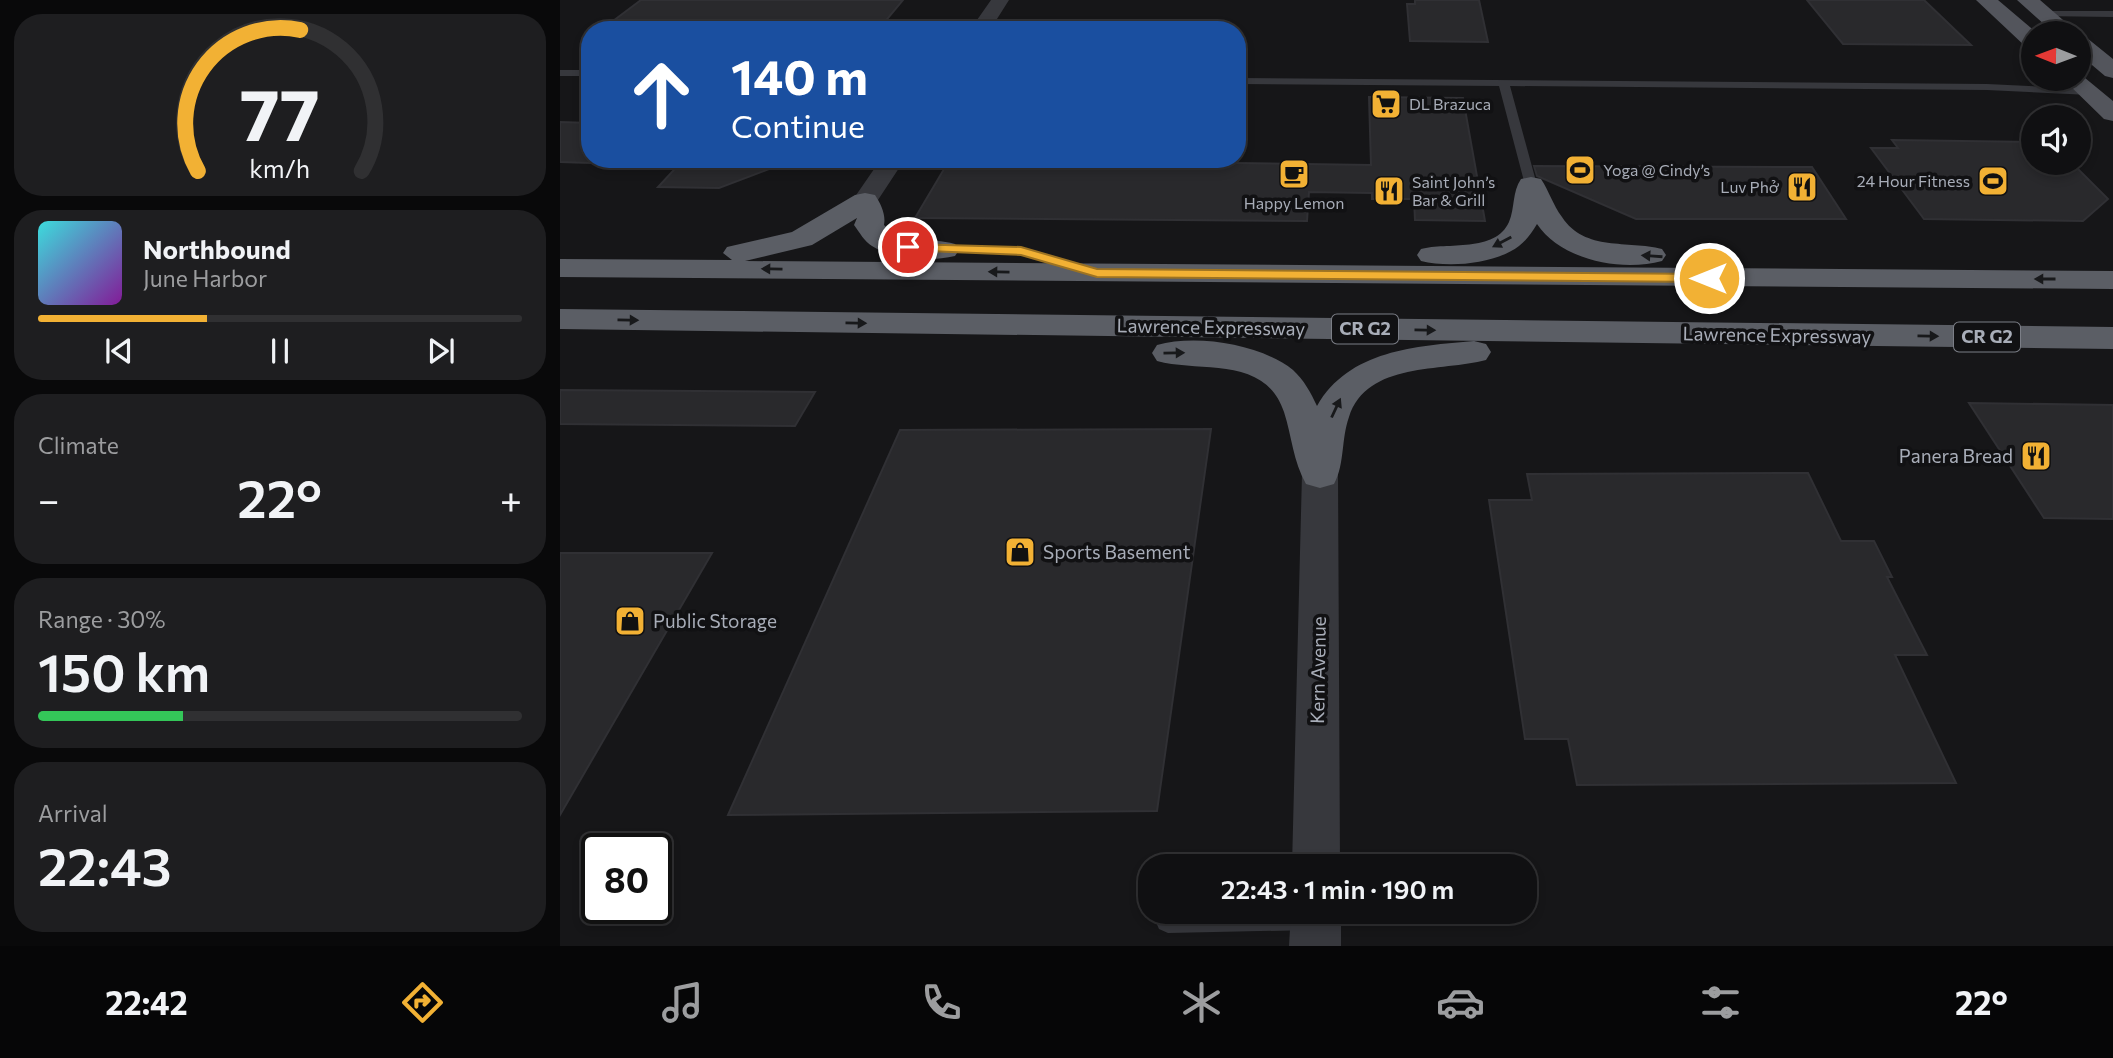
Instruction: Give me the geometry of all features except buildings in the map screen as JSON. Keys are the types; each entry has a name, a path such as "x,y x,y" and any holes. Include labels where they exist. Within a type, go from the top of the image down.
{"highway":[{"path":"1312,275 1372,254 1451,255 1499,246 1510,239 1522,225 1531,185"},
{"path":"1531,185 1555,229 1588,248 1792,278"},
{"path":"671,268 802,239 865,201 871,218 869,225 880,240 924,249 1021,251 1097,273"},
{"path":"560,268 2113,280"},
{"name":"Lawrence Expressway","path":"560,319 2113,338"},
{"path":"1063,325 1105,346 1124,350 1236,356 1271,372 1294,395 1302,411 1309,450 1320,474"},
{"path":"1320,474 1326,435 1335,406 1342,395 1365,376 1393,364 1426,356 1526,346 1542,341 1549,331"}],"main road":[{"path":"1986,0 2021,31"},
{"path":"2035,7 2052,21"},
{"path":"2091,53 2113,71"},
{"path":"2088,91 2113,114"}],"street":[{"path":"986,21 1000,0"},
{"path":"865,201 887,168"},
{"name":"Kern Avenue","path":"1316,854 1320,474"}],"lane":[{"path":"2035,7 2113,14"},
{"path":"560,73 581,73"},
{"path":"1246,81 1504,85 2021,86"},
{"path":"1504,85 1531,185"},
{"path":"1286,924 1315,925"}],"place":[{"name":"DL Brazuca","path":"1386,104"},
{"name":"Yoga @ Cindy’s","path":"1580,170"},
{"name":"Happy Lemon","path":"1294,174"},
{"name":"24 Hour Fitness","path":"1993,181"},
{"name":"Luv Phở","path":"1802,187"},
{"name":"Saint John’s Bar & Grill","path":"1389,191"},
{"name":"Panera Bread","path":"2036,456"},
{"name":"Sports Basement","path":"1020,552"},
{"name":"Public Storage","path":"630,621"}],"route":[{"path":"908,247 1021,251 1097,273 1709,278"}]}
